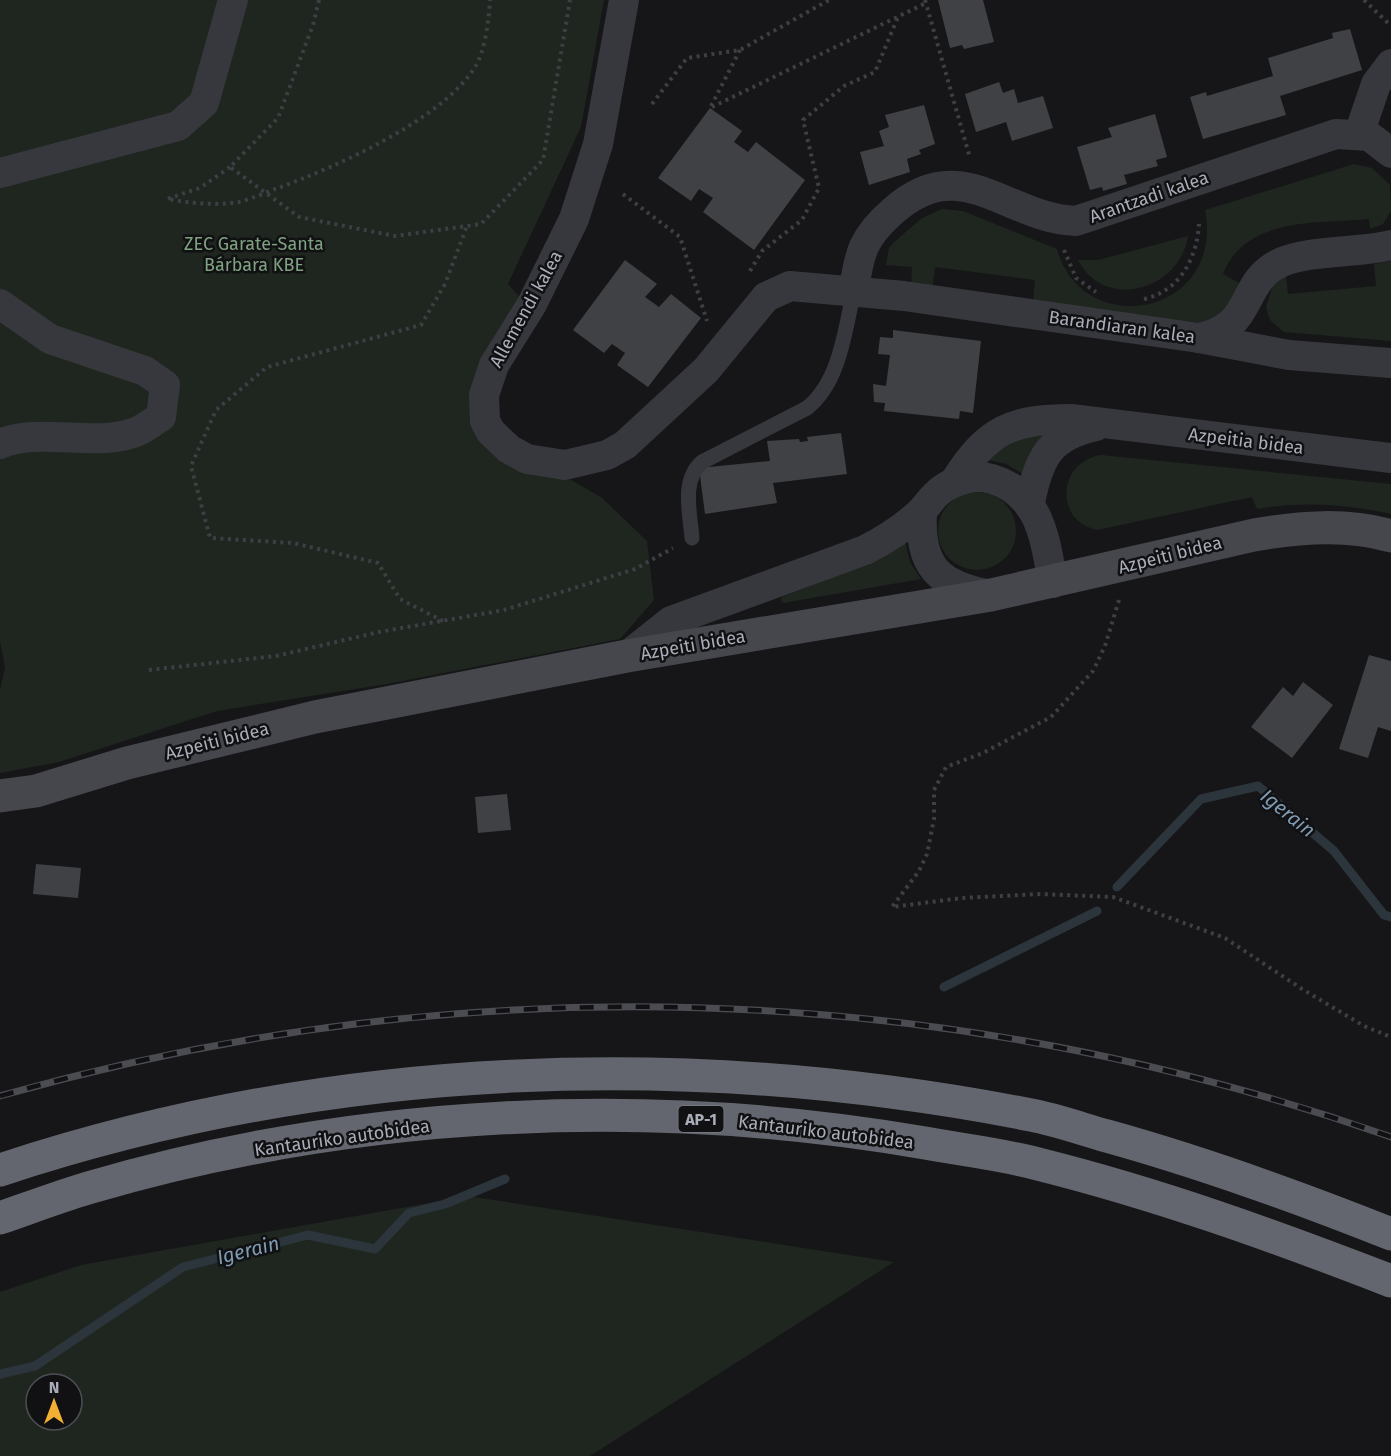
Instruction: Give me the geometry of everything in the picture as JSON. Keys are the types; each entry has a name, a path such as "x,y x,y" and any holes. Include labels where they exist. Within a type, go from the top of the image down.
{"highway":[{"path":"0,1170 78,1144 174,1121 254,1104 354,1089 473,1076 631,1072 729,1076 855,1087 1034,1116 1182,1157 1391,1234"},
{"name":"Kantauriko autobidea","path":"0,1218 86,1188 169,1167 264,1147 479,1119 630,1114 859,1132 1034,1163 1171,1200 1391,1281"}],"main road":[{"name":"Azpeiti bidea","path":"0,796 36,791 127,763 315,717 627,656 992,595 1288,529 1356,529 1391,536"}],"street":[{"path":"0,173 178,126 204,103 233,0"},
{"name":"Allemendi kalea","path":"624,0 598,144 574,219 532,304 494,365 488,381 483,407 491,432 508,449 527,459 545,464 575,464 607,455 642,432 706,370 754,309 776,291 805,286 854,290"},
{"path":"1391,64 1376,84 1359,134 1369,136 1391,153"},
{"name":"Arantzadi kalea","path":"854,290 859,255 869,235 909,196 920,190 947,186 969,188 1053,218 1076,221 1336,134 1359,134"},
{"path":"1289,355 1276,347 1258,328 1249,310 1248,301 1251,289 1260,277 1282,261 1391,245"},
{"name":"Barandiaran kalea","path":"854,290 1199,338 1289,355 1391,363"},
{"path":"1199,338 1215,335 1228,328 1248,301"},
{"path":"0,304 50,339 146,371 165,385 161,417 132,433 81,439 12,439 0,444"},
{"name":"Azpeitia bidea","path":"955,481 978,448 1007,429 1044,419 1071,419 1391,458"},
{"path":"1030,502 1036,473 1049,449 1078,429 1102,424"},
{"path":"627,656 670,621 865,550 882,541 922,511 942,489 955,481 988,478 1016,489 1030,502 1043,533 1053,583"},
{"path":"922,511 922,543 932,567 944,580 963,590 992,595"}],"lane":[{"path":"692,537 689,485 691,472 702,462 807,408 817,400 831,380 854,290"}],"path":[{"path":"319,0 313,25 278,118 230,167 200,189 166,199 199,205 240,201 320,173 396,135 446,98 476,66 489,20 490,0"},
{"path":"230,167 299,217 395,236 481,224 543,160 570,0"},
{"path":"652,104 687,58 740,50 829,0"},
{"path":"1364,0 1388,23"},
{"path":"740,50 710,108 898,17 926,1 970,159"},
{"path":"743,281 762,251 802,220 819,188 803,120 844,86 875,72 898,17"},
{"path":"623,194 680,237 709,325"},
{"path":"1139,300 1161,293 1185,273 1196,249 1199,224"},
{"path":"443,621 400,599 378,563 293,543 210,537 191,466 216,410 267,367 421,325 445,284 467,226"},
{"path":"1063,247 1076,278 1099,294"},
{"path":"149,670 276,656 379,632 504,610 635,569 692,537"},
{"path":"1119,600 1106,646 1093,671 1051,717 983,753 945,766 934,790 934,819 927,854 918,871 892,907 962,898 1040,894 1113,897 1225,938 1302,989 1364,1026 1391,1037"}],"green space":[{"name":"ZEC Garate-Santa Bárbara KBE","path":"0,0 604,0 581,127 508,284 524,302 476,387 538,475 571,480 601,497 647,541 654,600 620,639 387,684 217,711 59,762 0,773 0,690 5,668 0,641"},
{"path":"1354,164 1372,168 1390,185 1391,211 1383,224 1370,229 1369,219 1306,223 1266,232 1248,242 1234,255 1223,274 1241,284 1233,303 1208,324 1033,302 1035,280 935,267 932,290 911,287 912,267 886,265 889,248 922,218 942,209 963,211 1057,249 1072,278 1094,297 1121,305 1148,304 1174,293 1194,274 1205,246 1205,210"},
{"path":"1188,236 1182,255 1171,270 1157,281 1140,288 1123,289 1105,286 1090,276 1078,260 1098,260"},
{"path":"1391,261 1391,341 1284,332 1270,320 1266,307 1273,285 1286,276 1288,294 1376,286 1374,264"},
{"path":"1044,434 1030,452 1023,474 1006,464 984,459 1005,443"},
{"path":"1101,455 1391,484 1391,514 1324,505 1290,505 1257,509 1252,497 1097,530 1083,524 1073,515 1066,492 1069,479 1076,468 1086,460"},
{"path":"969,492 985,492 999,498 1010,509 1016,523 1016,539 1010,553 999,564 985,570 969,570 955,564 944,553 938,539 938,523 944,509 955,498"},
{"path":"905,541 910,562 921,579 783,603 781,600 782,597 866,564"},
{"path":"468,1196 894,1262 590,1456 0,1456 0,1292 81,1265"}],"building":[{"path":"938,0 983,0 994,42 964,49 962,45 950,48"},
{"path":"1350,29 1362,70 1280,96 1286,115 1203,139 1190,97 1206,92 1207,96 1273,76 1268,58 1333,38 1332,33"},
{"path":"999,82 1003,93 1014,89 1018,103 1043,96 1053,128 1012,141 1006,122 976,132 965,94"},
{"path":"924,105 935,144 919,150 921,154 907,159 910,172 869,185 860,152 884,146 879,131 889,127 885,115"},
{"path":"710,108 742,131 734,142 748,152 756,142 805,180 754,250 703,212 713,198 699,189 691,201 658,178"},
{"path":"1155,114 1167,157 1156,160 1158,166 1124,175 1127,184 1103,191 1102,187 1090,190 1077,147 1112,137 1108,128"},
{"path":"625,260 657,284 645,297 659,307 671,294 701,318 648,387 617,365 625,353 612,344 604,353 573,330"},
{"path":"893,330 981,341 973,413 960,411 959,419 884,411 885,403 874,402 873,384 886,386 890,355 878,354 880,337 893,338"},
{"path":"841,433 847,474 773,483 777,503 705,514 699,468 770,461 767,441 799,439 800,442 808,441 807,437"},
{"path":"1369,655 1391,661 1391,731 1378,727 1368,758 1339,749"},
{"path":"1303,682 1333,705 1292,758 1251,727 1283,687 1293,696"},
{"path":"507,794 511,830 478,833 475,797"},
{"path":"36,864 81,868 78,898 33,894"}],"waterway":[{"name":"Igerain","path":"1117,887 1201,799 1258,786 1334,851 1384,915 1391,917"},
{"name":"Igerain","path":"944,987 1097,911"},
{"name":"Igerain","path":"0,1374 35,1366 183,1267 308,1235 375,1249 409,1213 445,1204 505,1179"}],"railway":[{"path":"0,1096 174,1054 349,1025 524,1009 699,1008 873,1020 1047,1045 1220,1084 1391,1137"}]}
